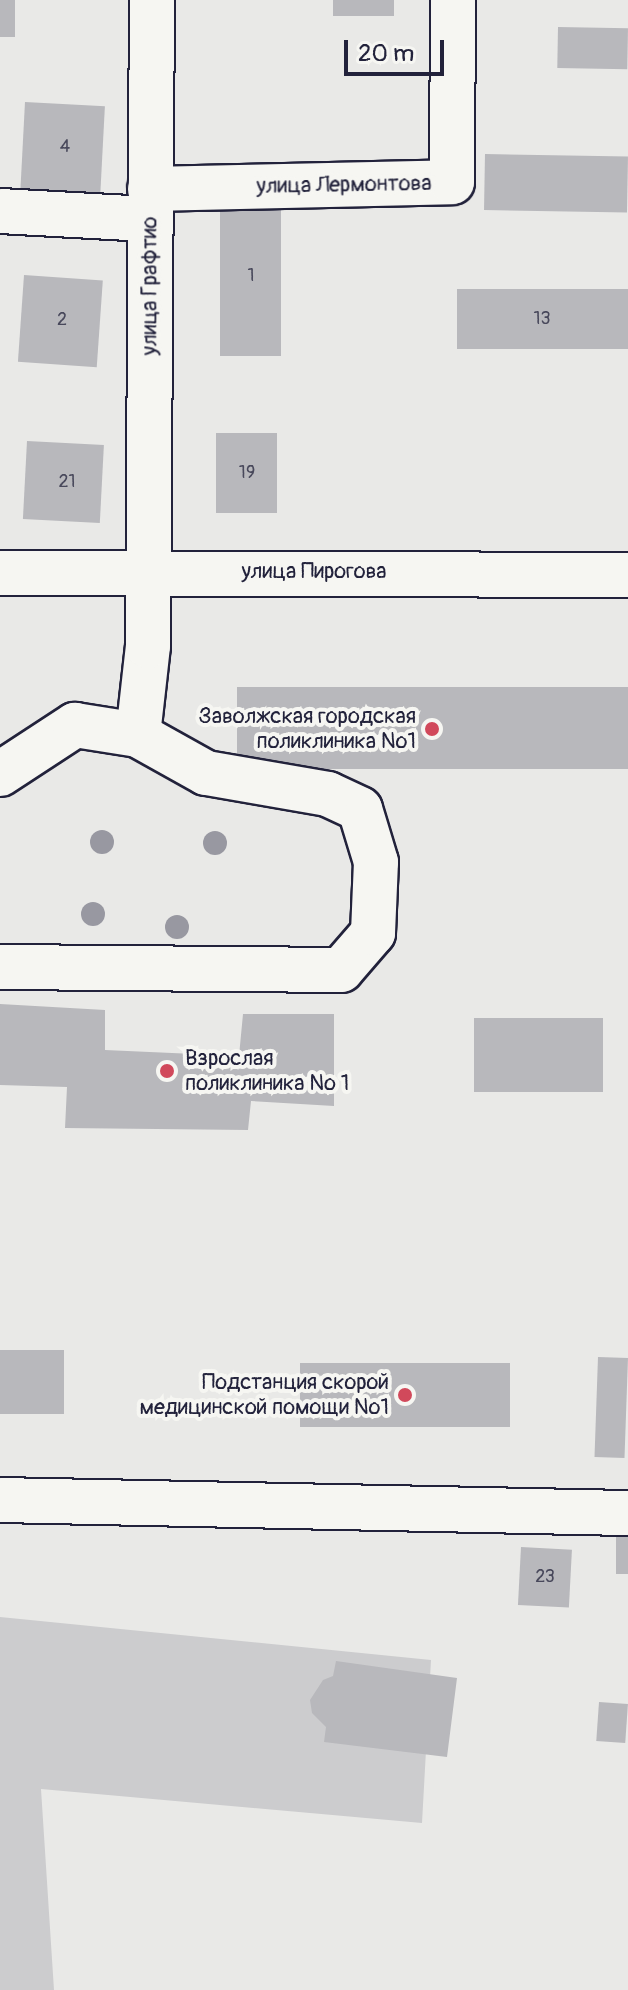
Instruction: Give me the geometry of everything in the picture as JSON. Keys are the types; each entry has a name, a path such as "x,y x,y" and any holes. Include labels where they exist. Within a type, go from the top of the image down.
{"street":[{"name":"улица Графтио","path":"138,735 150,571 152,0"},
{"name":"улица Лермонтова","path":"150,204 452,182 453,0"},
{"path":"0,211 150,204"},
{"name":"улица Пирогова","path":"0,573 150,571 628,575"},
{"path":"0,774 75,725 138,735 206,773 328,794 360,809 376,862 373,933 341,970 0,967"},
{"path":"0,1500 628,1513"}],"shaded area":[{"path":"0,1617 431,1660 422,1823 41,1789 54,1990 0,1990"}],"building":[{"path":"0,0 15,0 15,37 0,37"},
{"path":"333,0 394,0 394,16 333,16"},
{"path":"558,27 628,28 627,69 557,68"},
{"path":"25,102 105,106 100,193 20,189"},
{"path":"485,154 628,156 627,212 484,210"},
{"path":"220,195 281,195 281,356 220,356"},
{"path":"24,275 103,281 97,367 18,362"},
{"path":"457,289 628,289 628,349 457,349"},
{"path":"216,433 277,433 277,513 216,513"},
{"path":"27,441 104,445 100,523 23,519"},
{"name":"Заволжская городская поликлиника №1","path":"237,687 628,687 628,769 237,769"},
{"name":"Взрослая поликлиника № 1","path":"0,1004 105,1010 105,1050 239,1056 243,1014 334,1014 334,1106 251,1101 248,1130 65,1128 67,1087 0,1085"},
{"path":"474,1018 603,1018 603,1092 474,1092"},
{"path":"0,1350 64,1350 64,1414 0,1414"},
{"path":"598,1357 628,1358 624,1458 595,1457"},
{"name":"Подстанция скорой медицинской помощи №1","path":"300,1363 510,1363 510,1427 300,1427"},
{"path":"616,1526 628,1526 628,1574 616,1574"},
{"path":"521,1547 572,1550 569,1608 518,1605"},
{"path":"336,1661 457,1678 447,1757 324,1742 326,1727 312,1713 310,1700 323,1680 333,1676"},
{"path":"599,1702 628,1704 625,1743 596,1741"}],"place":[{"name":"Заволжская городская поликлиника №1","path":"432,729"},
{"name":"Взрослая поликлиника № 1","path":"167,1071"},
{"name":"Подстанция скорой медицинской помощи №1","path":"405,1395"}]}
